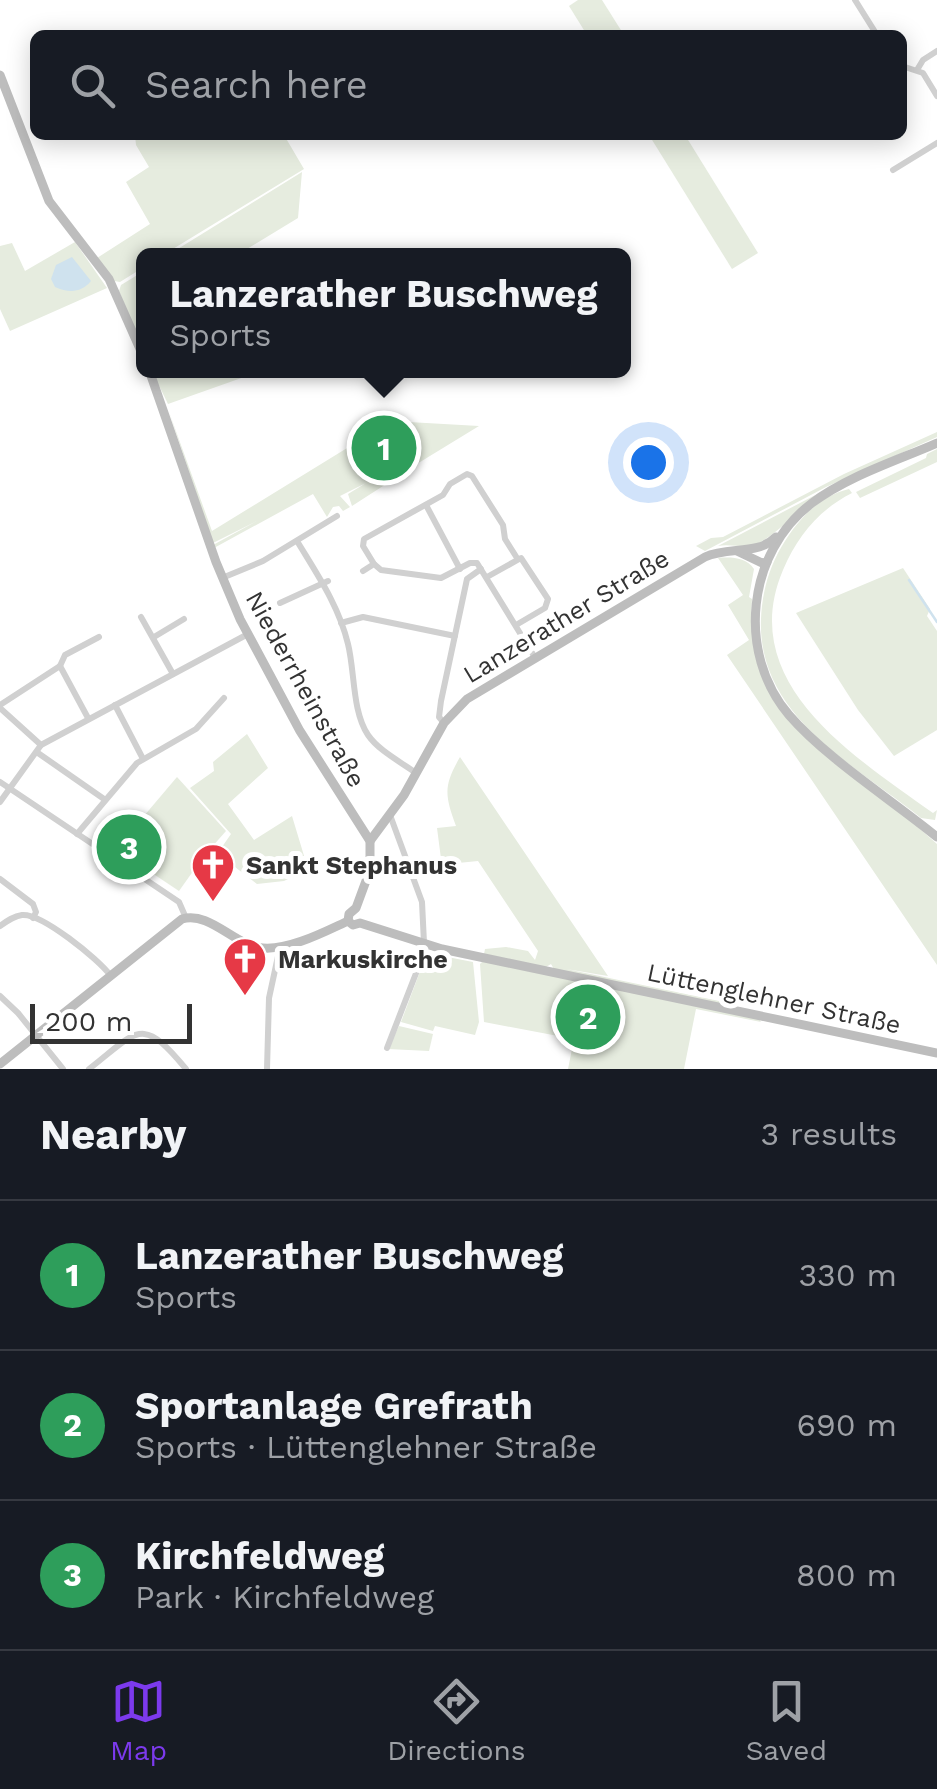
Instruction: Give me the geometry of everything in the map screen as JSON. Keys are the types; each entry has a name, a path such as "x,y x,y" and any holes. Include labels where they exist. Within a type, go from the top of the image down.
{"main road":[{"path":"0,76 49,201 108,279 136,340"},
{"name":"Niederrheinstraße","path":"152,378 222,578 248,634 307,743 370,841"},
{"path":"750,549 766,546 810,505 832,491 937,444"},
{"path":"789,525 767,562 757,599 756,633 762,668 776,697 808,733 937,837"},
{"path":"750,549 762,554 767,562"},
{"name":"Lanzerather Straße","path":"370,841 390,815 444,723 477,691 705,557 750,549"},
{"path":"735,550 762,564 767,562"},
{"path":"355,912 370,870 370,841"},
{"path":"355,912 361,916 360,923 353,925 348,921 348,914 355,912"},
{"path":"0,1064 162,932 186,918 200,918 256,947 280,946 348,921"},
{"name":"Lüttenglehner Straße","path":"360,923 425,945 937,1054"}],"street":[{"path":"856,0 874,30"},
{"path":"918,70 922,60 937,51"},
{"path":"907,67 918,70 937,96"},
{"path":"893,170 937,143"},
{"path":"516,625 545,608 548,602 524,560 517,558 505,539 503,525 470,474 450,484 426,505 364,538 363,546 380,570 436,578 474,562 534,656"},
{"path":"426,505 460,568"},
{"path":"222,578 263,561 337,516"},
{"path":"297,541 325,582 341,623 365,730 416,773"},
{"path":"486,577 517,558"},
{"path":"364,571 374,564"},
{"path":"444,723 439,714 454,636 468,579 481,569"},
{"path":"280,603 325,582"},
{"path":"341,623 363,616 454,636"},
{"path":"141,618 173,674"},
{"path":"154,637 184,619"},
{"path":"0,802 40,749 88,718 248,634"},
{"path":"99,637 65,656 60,666 0,707 40,749 104,800"},
{"path":"60,666 88,718"},
{"path":"76,834 142,758 196,729 224,698"},
{"path":"115,704 142,758"},
{"path":"0,782 178,902 186,918"},
{"path":"388,1048 425,945 422,902 390,815"},
{"path":"0,879 35,906 34,918"},
{"path":"0,926 22,915 34,918 81,947 110,974"},
{"path":"267,1069 269,998 280,946"},
{"path":"0,996 60,1068"},
{"path":"89,1069 129,1038 144,1034 162,1041 186,1069"}],"shaded area":[{"path":"578,0 602,0 621,30 584,30 569,6"},
{"path":"136,140 287,140 304,169 174,248 136,248 136,272 120,282 114,281 97,258 150,224 126,182 149,167"},
{"path":"652,140 688,140 758,253 732,269"},
{"path":"302,172 298,218 249,248 179,248"},
{"path":"75,242 107,288 10,331 0,309 0,246 12,243 25,271"},
{"path":"136,276 136,332 119,291 121,285"},
{"path":"155,378 241,378 168,404"},
{"path":"168,409 212,531 391,421 479,426 407,470 394,456 406,453 404,445 377,462 394,461 404,469 394,472 397,477 352,506 348,494 366,483 340,496 350,507 343,511 339,506 333,507 327,517 313,494 214,548 213,545 257,521 213,543"},
{"path":"937,432 937,437 826,487 705,551 696,546 723,537 844,474"},
{"path":"937,449 937,462 860,498 856,492 926,458"},
{"path":"849,489 852,493 829,507 811,525 783,570 772,611 775,648 789,682 811,713 870,767 933,813 937,810 935,820 921,818 815,735 792,711 775,684 764,653 763,602 778,553 807,513 827,498"},
{"path":"823,491 757,544 718,546"},
{"path":"718,558 743,560 754,569 749,597 753,639 775,701 937,844 937,965 727,655 749,640 728,605 743,595"},
{"path":"903,568 930,609 927,616 937,631 937,730 894,756 858,710 796,613"},
{"path":"247,734 268,768 228,804 254,840 292,816 308,869 284,881 257,884 235,867 226,881 215,884 201,877 231,834 190,788 214,771 213,762"},
{"path":"460,757 608,976 566,969 724,1002 554,969 551,964 546,967 484,954 485,949 506,947 528,951 535,960 538,951 478,861 458,863 458,872 443,874 437,828 456,826 448,790"},
{"path":"177,777 226,831 211,848 201,870 196,867 179,891 116,849"},
{"path":"427,953 473,962 479,1022 475,1035 435,1026 433,1031 401,1022"},
{"path":"484,960 761,1022 696,1009 684,1069 568,1069 574,1039 484,1022 480,964"},
{"path":"399,1026 433,1034 429,1051 388,1049"}],"water":[{"path":"72,257 91,281 74,291 55,287 51,279 56,265"}],"waterway":[{"path":"909,580 937,622"}],"place":[{"name":"Lanzerather Buschweg","path":"384,448"},
{"name":"Kirchfeldweg","path":"129,847"},
{"name":"Sankt Stephanus","path":"213,903"},
{"name":"Markuskirche","path":"245,997"},
{"name":"Sportanlage Grefrath","path":"588,1017"}]}
